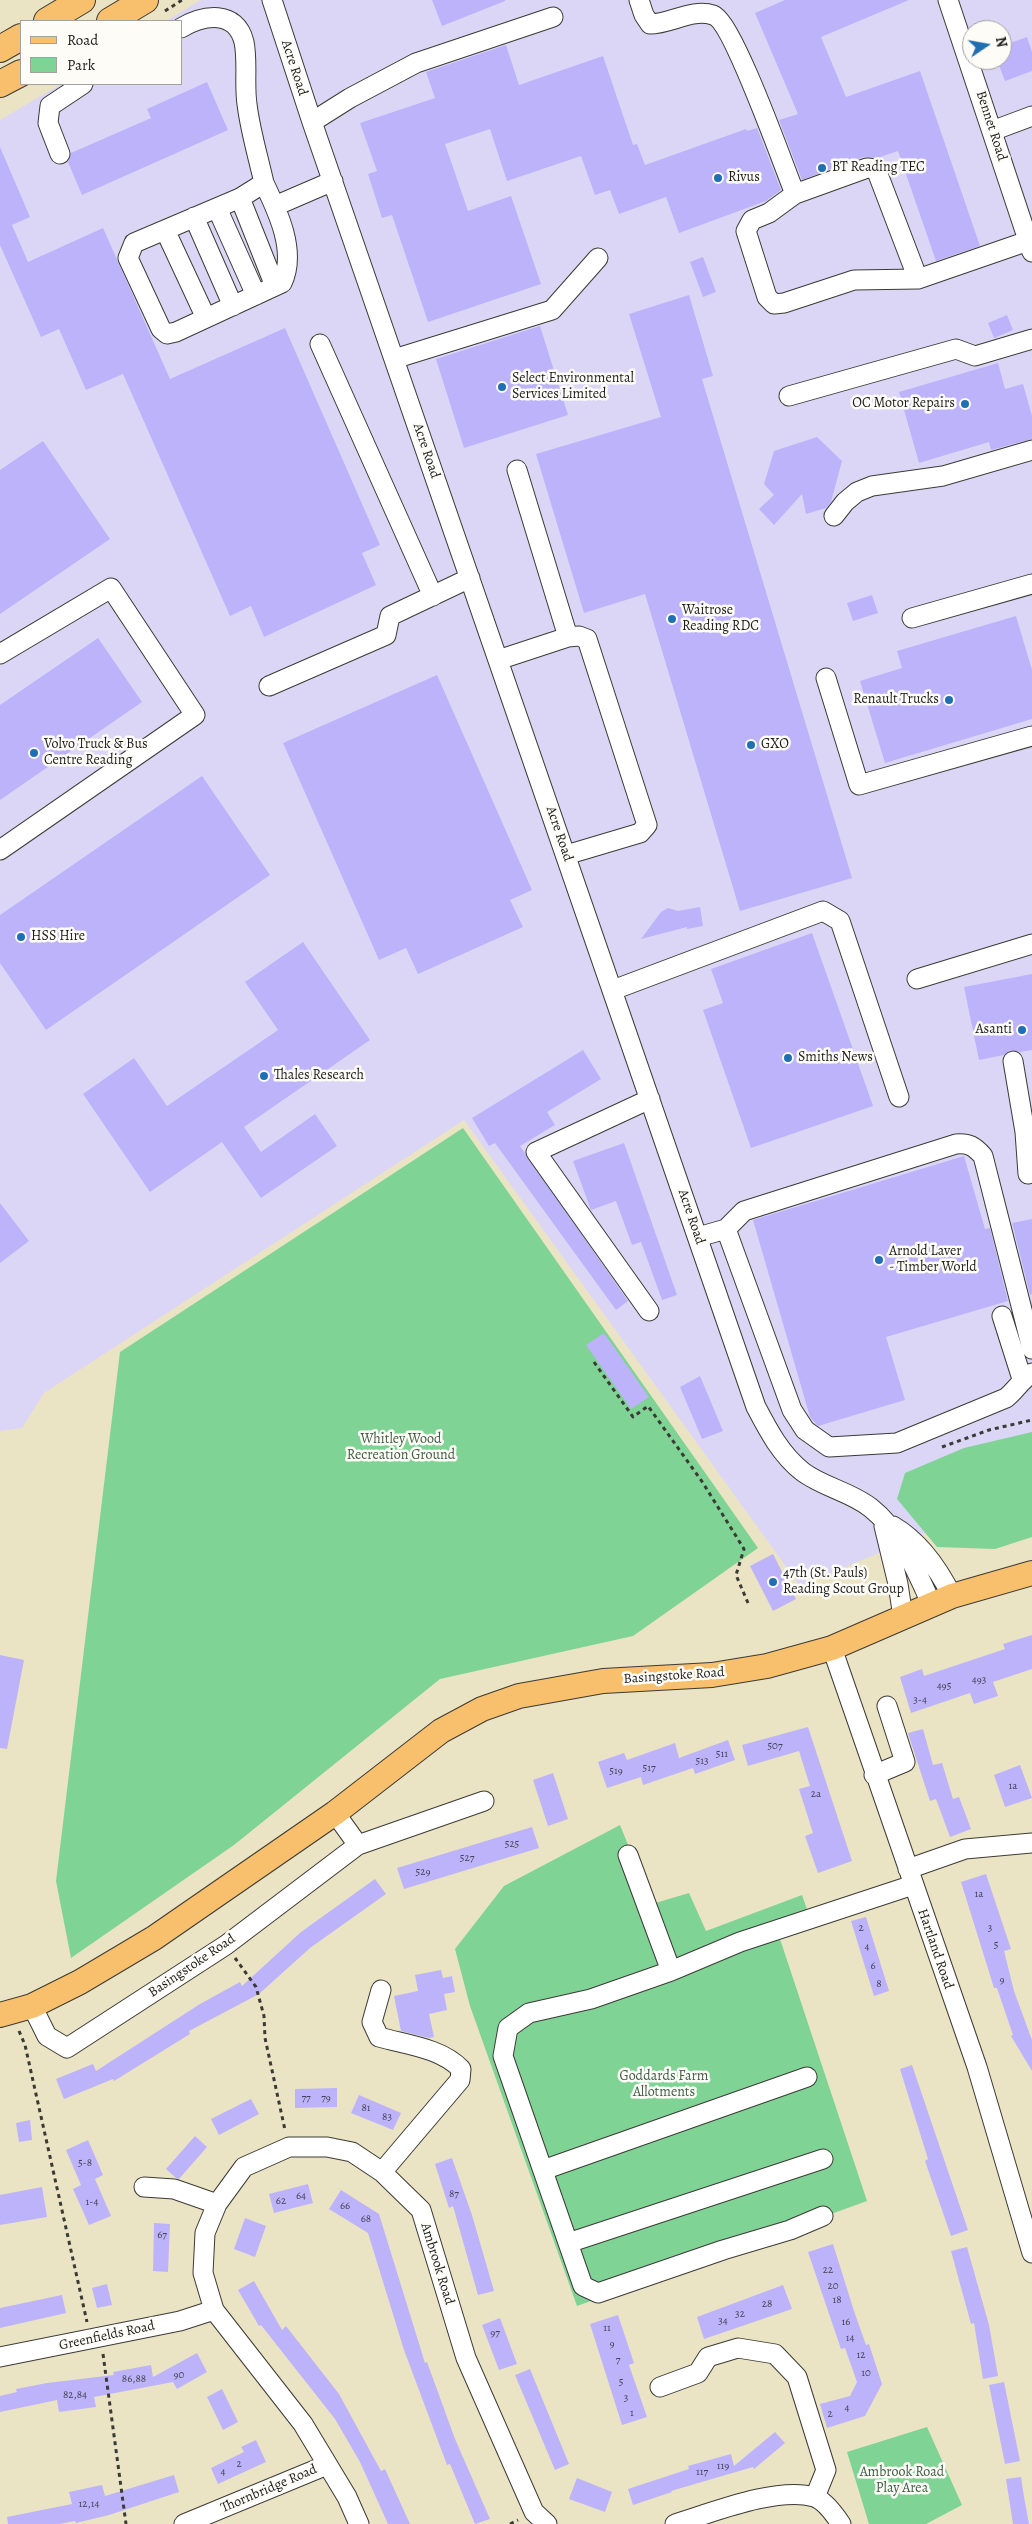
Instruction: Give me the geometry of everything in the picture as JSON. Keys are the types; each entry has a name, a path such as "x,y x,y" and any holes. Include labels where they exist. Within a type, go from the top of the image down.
{"highway":[{"path":"49,20 82,0"},
{"path":"112,20 145,0"},
{"path":"0,48 20,38"},
{"path":"0,84 20,74"}],"main road":[{"name":"Basingstoke Road","path":"14,2011 80,1982 154,1938 335,1813 441,1732 482,1709 519,1696 603,1681 712,1675 767,1666 832,1648 942,1600 1032,1572"}],"street":[{"path":"640,0 644,15 650,24 661,24 694,14 705,13 715,15 724,23 742,60 795,194"},
{"name":"Bennet Road","path":"948,0 1029,239"},
{"name":"Acre Road","path":"271,1 296,50 312,122 756,1406 774,1441 803,1472 870,1507 883,1520 915,1541 945,1580 942,1600"},
{"path":"182,27 197,19 217,16 234,24 244,41 249,118 264,183 275,206 289,256 287,273 282,283 176,332 167,334 161,329 128,258 134,243 240,198 264,183"},
{"path":"312,122 350,98 416,63 553,17"},
{"path":"60,154 48,123 50,106 82,85"},
{"path":"992,131 1032,116"},
{"path":"918,279 876,169 867,168 795,194 769,213 752,220 746,231 768,297 774,304 784,303 854,280 918,279 1029,239"},
{"path":"275,206 333,181"},
{"path":"240,198 275,286"},
{"path":"217,208 256,295"},
{"path":"194,217 233,306"},
{"path":"165,230 206,318"},
{"path":"394,359 552,310 598,258"},
{"path":"789,396 956,349 975,356 1032,339"},
{"path":"320,344 433,596"},
{"path":"834,516 845,502 857,492 872,486 944,476 1032,450"},
{"path":"517,470 568,637"},
{"path":"269,686 386,635 390,616 470,578"},
{"path":"912,618 1032,584"},
{"path":"0,654 111,588 195,715 0,850"},
{"path":"498,660 568,637 579,636 587,639 646,825 645,830 640,833 566,854"},
{"path":"826,678 859,785 1032,736"},
{"path":"613,990 823,911 840,921 899,1097"},
{"path":"917,979 1032,944"},
{"path":"1013,1061 1028,1131 1028,1174"},
{"path":"650,1099 536,1152 650,1311"},
{"path":"698,1238 726,1229 744,1211 956,1144 965,1143 974,1146 983,1156 1032,1349"},
{"path":"726,1229 786,1396 805,1430 829,1447 897,1443 1006,1398 1015,1391 1027,1376 1002,1316"},
{"path":"883,1520 886,1540 898,1584 902,1617"},
{"name":"Hartland Road","path":"832,1648 874,1775 977,2067 1032,2253"},
{"path":"874,1775 905,1762 888,1706"},
{"name":"Basingstoke Road","path":"14,2011 47,2036 67,2048 226,1945 358,1845 484,1801"},
{"path":"335,1813 358,1845"},
{"path":"824,2216 790,2230 723,2250 598,2293 583,2286 503,2056 508,2028 529,2013 591,1999 671,1971 740,1942 911,1877 965,1849 1032,1842"},
{"path":"628,1855 671,1971"},
{"path":"381,1990 372,2022 379,2037 442,2054 461,2069 460,2080 382,2172"},
{"path":"543,2170 807,2077"},
{"name":"Ambrook Road","path":"359,2524 347,2497 303,2424 214,2310 203,2273 205,2232 217,2204 244,2168 289,2147 328,2147 352,2152 382,2172 420,2210 466,2358 534,2512 547,2524"},
{"path":"568,2243 823,2159"},
{"path":"144,2187 174,2189 217,2204"},
{"name":"Greenfields Road","path":"0,2357 180,2321 214,2310"},
{"path":"660,2387 698,2373 708,2356 738,2348 775,2354 797,2377 826,2470 816,2497"},
{"name":"Thornbridge Road","path":"184,2524 327,2465"},
{"path":"675,2524 762,2498 788,2494 816,2497 836,2516 841,2524"}],"path":[{"path":"594,1362 633,1417 648,1406 703,1483 744,1549 736,1575 748,1603"},
{"path":"942,1447 989,1430 1032,1420"},
{"path":"226,1945 256,1987 264,2016 265,2038 289,2147"},
{"path":"14,2011 25,2045 88,2327 103,2352 126,2524"}],"shaded area":[{"path":"201,0 1032,0 1032,1489 800,1586 464,1120 44,1393 22,1428 0,1431 0,120 59,85 182,85 182,20 168,20"}],"green space":[{"name":"Whitley Wood Recreation Ground","path":"463,1128 758,1548 633,1636 440,1679 234,1845 71,1958 56,1881 120,1352"},
{"path":"1032,1432 1032,1537 995,1549 937,1547 897,1499 905,1473 964,1448"},
{"name":"Goddards Farm Allotments","path":"620,1825 652,1904 689,1893 706,1931 802,1895 812,1924 780,1939 867,2201 577,2306 470,2006 455,1949 504,1886"},
{"name":"Ambrook Road Play Area","path":"927,2427 962,2505 926,2524 869,2524 847,2452"}],"building":[{"path":"432,0 505,0 505,1 442,26"},
{"name":"BT Reading TEC","path":"785,0 909,0 821,37 846,97 920,71 980,246 936,261 898,151 877,158 863,157 802,180 779,120 798,114 755,13"},
{"path":"1027,37 1032,52 1032,71 1005,81 1001,70 1012,70 1012,42"},
{"path":"506,45 519,85 603,56 633,145 637,144 645,165 746,129 747,131 757,128 781,190 766,201 679,233 666,197 619,214 610,190 595,195 581,156 507,181 490,129 445,144 468,211 511,196 541,284 428,322 392,215 382,218 368,174 377,171 360,123 435,98 426,72"},
{"path":"207,82 228,130 82,195 68,162 71,153 151,118 147,109"},
{"path":"0,147 30,217 12,225 28,262 103,228 170,379 285,328 380,545 362,553 376,585 264,637 251,606 230,616 123,374 86,390 59,329 41,337 0,245"},
{"path":"703,257 716,292 703,297 690,262"},
{"name":"GXO","path":"689,295 713,376 702,379 852,878 740,911 645,594 584,613 536,454 661,417 629,314"},
{"path":"1007,315 1013,330 994,338 988,323"},
{"name":"Select Environmental Services Limited","path":"540,326 568,415 464,448 436,359"},
{"name":"OC Motor Repairs","path":"998,363 1005,389 1023,384 1032,416 1032,439 991,450 989,442 919,463 899,392"},
{"path":"817,437 842,461 831,502 826,508 806,514 802,494 774,525 759,509 774,495 764,484 774,451"},
{"path":"43,441 110,539 0,614 0,470"},
{"path":"872,595 878,613 853,621 847,603"},
{"name":"Renault Trucks","path":"1016,616 1032,670 1032,719 885,763 860,681 902,668 897,651"},
{"name":"Volvo Truck & Bus Centre Reading","path":"98,638 142,702 0,800 0,705"},
{"path":"437,675 532,890 510,900 523,927 418,974 406,948 379,960 283,743"},
{"path":"202,776 270,875 46,1030 0,963 0,915"},
{"path":"700,907 703,926 687,929 687,927 641,939 661,912 668,908 678,911"},
{"name":"Smiths News","path":"812,933 873,1106 751,1148 703,1010 723,1003 711,969"},
{"name":"Thales Research","path":"303,942 370,1040 244,1127 261,1152 315,1114 337,1146 261,1198 222,1142 150,1192 83,1094 134,1058 167,1106 278,1030 245,982"},
{"path":"1032,974 1032,1050 1020,1052 1011,1050 1004,1055 979,1060 964,987"},
{"path":"583,1050 601,1079 547,1112 555,1125 520,1146 628,1301 616,1310 495,1143 489,1146 472,1118"},
{"path":"624,1143 677,1295 662,1300 641,1242 632,1245 616,1201 591,1210 573,1161"},
{"name":"Arnold Laver - Timber World","path":"964,1156 985,1229 990,1228 1008,1301 886,1337 905,1400 818,1426 810,1417 753,1220"},
{"path":"0,1203 29,1241 0,1263"},
{"path":"1032,1219 1032,1294 1030,1295 1012,1223"},
{"path":"604,1333 649,1397 631,1409 586,1345"},
{"path":"700,1376 723,1431 702,1439 680,1387"},
{"name":"47th (St. Pauls) Reading Scout Group","path":"773,1554 796,1599 773,1611 750,1566"},
{"path":"1032,1635 1032,1669 993,1682 998,1696 974,1704 970,1693 911,1713 900,1677 922,1669 924,1676 1005,1649 1003,1644"},
{"path":"0,1655 24,1660 7,1749 0,1748"},
{"path":"808,1727 852,1861 818,1873 805,1836 813,1833 799,1789 810,1786 799,1751 748,1766 742,1745"},
{"path":"923,1729 933,1765 942,1763 953,1799 959,1797 971,1829 950,1837 936,1799 930,1801 908,1733"},
{"path":"728,1740 735,1760 695,1774 693,1768 643,1785 641,1777 607,1788 598,1762 624,1753 627,1760 675,1743 679,1758"},
{"path":"1020,1765 1032,1798 1005,1807 994,1775"},
{"path":"553,1773 568,1819 548,1826 533,1780"},
{"path":"532,1827 539,1848 404,1889 397,1868"},
{"path":"986,1874 1011,1949 1004,1951 1014,1991 1032,2040 1032,2071 1011,2036 1013,2035 997,1988 994,1988 961,1882"},
{"path":"375,1879 386,1894 310,1948 259,1994 189,2031 190,2034 114,2081 113,2079 64,2099 56,2079 93,2064 96,2071 200,2004 240,1982 242,1986 301,1932"},
{"path":"866,1917 889,1991 874,1996 851,1921"},
{"path":"441,1970 443,1978 452,1976 455,1992 444,1994 447,2010 429,2014 434,2037 429,2038 401,2031 394,1996 418,1991 415,1975"},
{"path":"912,2065 968,2230 951,2236 925,2161 928,2159 900,2069"},
{"path":"337,2088 337,2107 295,2108 295,2089"},
{"path":"359,2095 401,2113 393,2130 351,2113"},
{"path":"251,2099 259,2114 219,2135 211,2119"},
{"path":"30,2120 32,2140 19,2142 16,2123"},
{"path":"195,2136 207,2147 179,2179 176,2178 166,2169"},
{"path":"88,2140 103,2175 95,2179 111,2216 89,2225 73,2189 81,2185 66,2150"},
{"path":"452,2158 472,2215 494,2291 478,2295 453,2206 449,2208 435,2164"},
{"path":"308,2184 313,2203 274,2213 269,2194"},
{"path":"42,2187 47,2217 0,2225 0,2195"},
{"path":"341,2190 379,2214 425,2363 427,2362 455,2439 490,2519 475,2524 450,2464 447,2465 404,2350 368,2233 329,2209"},
{"path":"245,2218 266,2226 255,2257 234,2249"},
{"path":"154,2223 170,2224 168,2272 153,2271"},
{"path":"833,2244 854,2311 866,2345 869,2344 882,2384 865,2416 827,2428 820,2404 850,2396 857,2382 845,2348 841,2349 808,2252"},
{"path":"967,2247 989,2325 998,2376 983,2379 974,2323 971,2324 951,2251"},
{"path":"254,2281 282,2330 286,2326 339,2394 381,2471 385,2469 410,2524 388,2524 360,2462 335,2419 261,2325 259,2326 238,2290"},
{"path":"107,2284 112,2305 97,2308 92,2288"},
{"path":"783,2285 792,2309 704,2339 697,2317"},
{"path":"62,2295 66,2313 0,2328 0,2308"},
{"path":"618,2315 634,2363 629,2365 647,2417 622,2425 590,2324"},
{"path":"500,2318 517,2364 499,2370 482,2325"},
{"path":"197,2353 207,2372 177,2389 173,2382 94,2397 96,2407 59,2412 57,2400 0,2412 0,2396 17,2392 16,2389 47,2383 114,2375 113,2372 151,2365 153,2377"},
{"path":"530,2369 569,2464 555,2470 515,2375"},
{"path":"1004,2382 1020,2461 1005,2464 989,2385"},
{"path":"222,2389 238,2422 223,2430 207,2397"},
{"path":"775,2432 785,2443 754,2469 753,2467 671,2491 633,2505 628,2489 689,2469 688,2466 731,2454 734,2466"},
{"path":"256,2440 266,2462 218,2484 211,2468 244,2452 241,2447"},
{"path":"174,2475 179,2492 109,2515 76,2523 75,2521 59,2524 8,2524 7,2517 72,2504 69,2492 102,2485 105,2496"},
{"path":"1021,2477 1029,2524 1013,2524 1006,2479"},
{"path":"577,2478 612,2492 605,2512 569,2499"}],"place":[{"name":"BT Reading TEC","path":"822,168"},
{"name":"Rivus","path":"718,178"},
{"name":"Select Environmental Services Limited","path":"502,387"},
{"name":"OC Motor Repairs","path":"965,404"},
{"name":"Waitrose Reading RDC","path":"672,619"},
{"name":"Renault Trucks","path":"949,700"},
{"name":"GXO","path":"751,745"},
{"name":"Volvo Truck & Bus Centre Reading","path":"34,753"},
{"name":"HSS Hire","path":"21,937"},
{"name":"Asanti","path":"1022,1030"},
{"name":"Smiths News","path":"788,1058"},
{"name":"Thales Research","path":"264,1076"},
{"name":"Arnold Laver - Timber World","path":"879,1260"},
{"name":"47th (St. Pauls) Reading Scout Group","path":"773,1582"}]}
